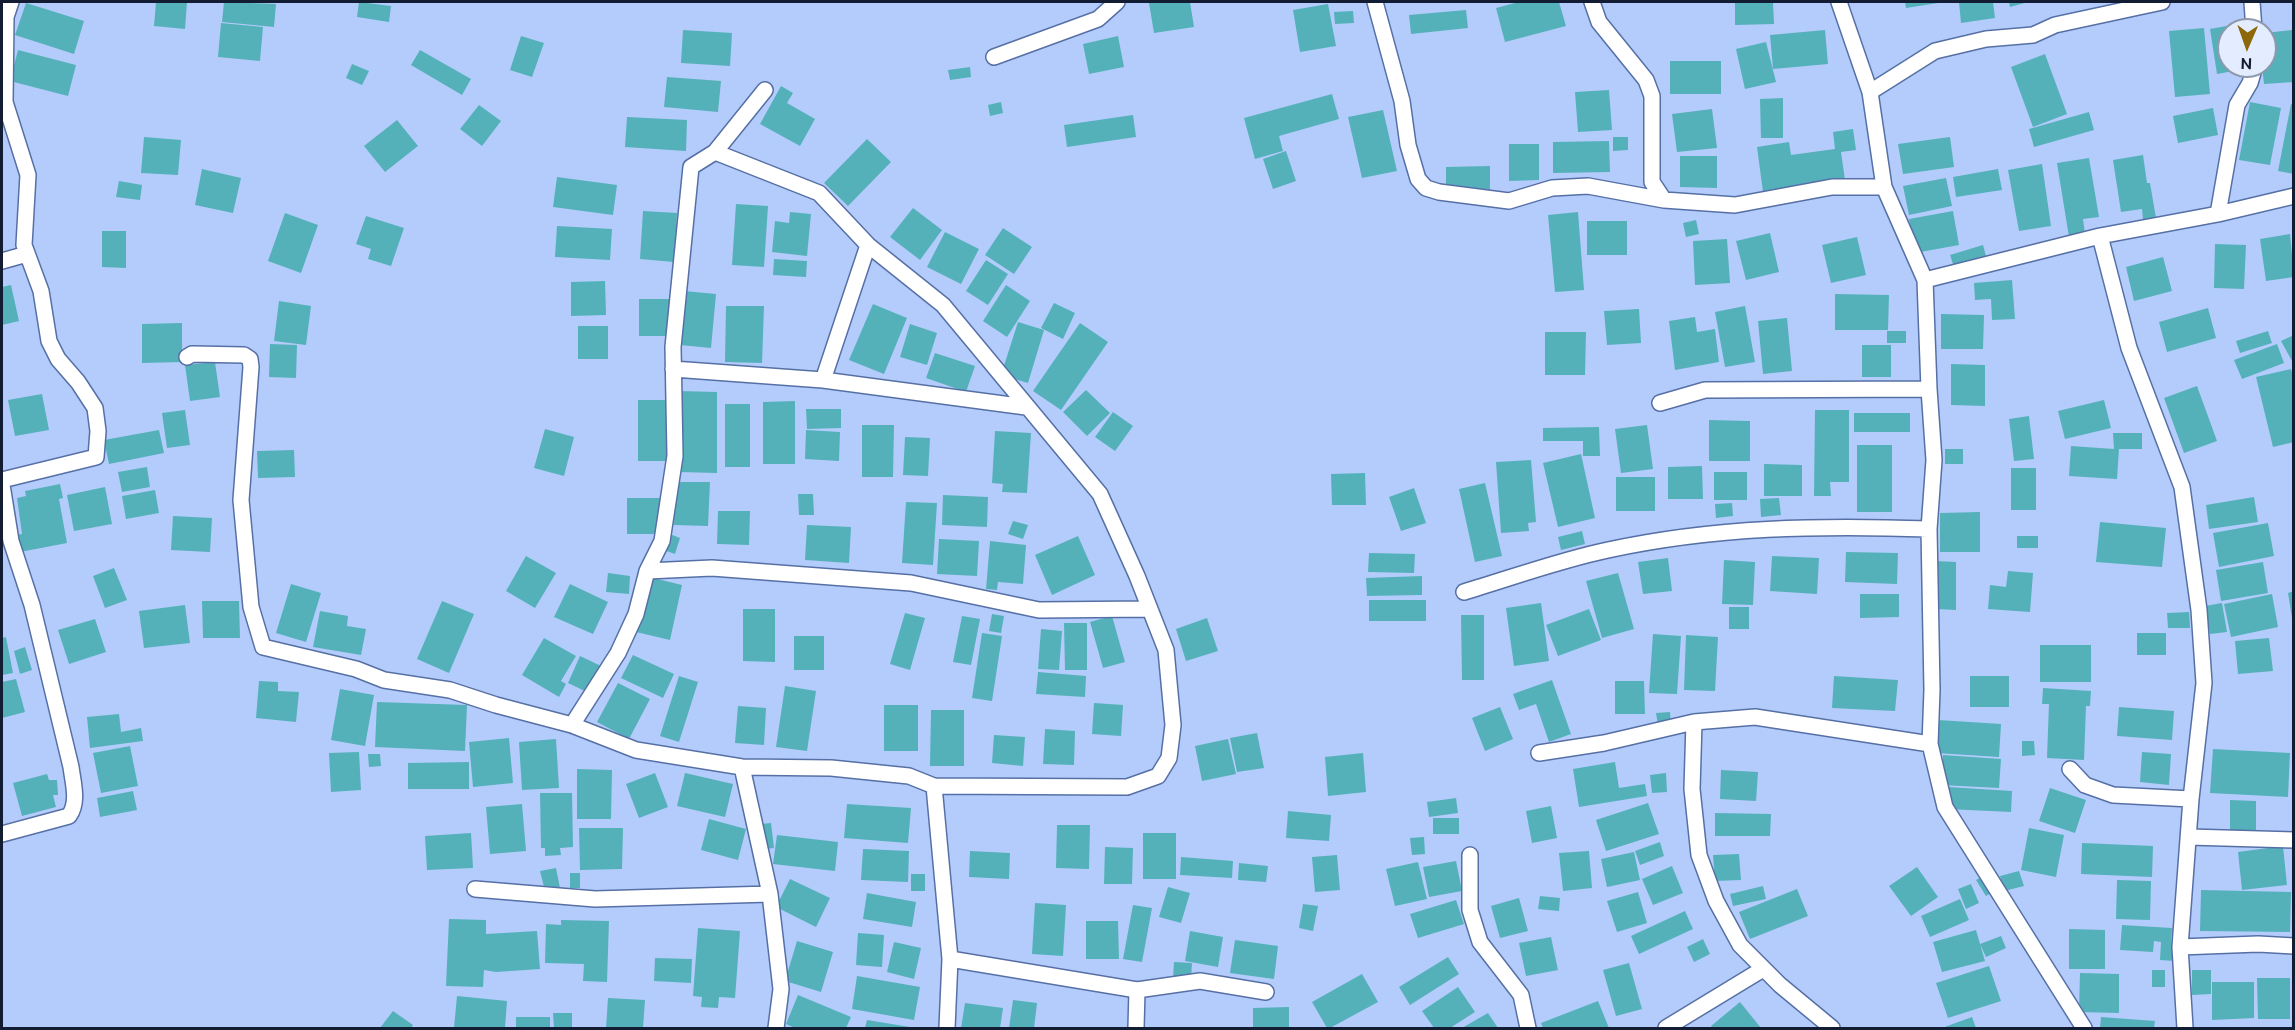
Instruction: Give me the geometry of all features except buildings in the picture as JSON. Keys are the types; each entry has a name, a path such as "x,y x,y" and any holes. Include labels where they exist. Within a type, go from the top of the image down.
{"street":[{"path":"2,480 96,457 98,430 95,408 78,382 58,359 49,341 41,291 24,245 28,175 4,102 6,17 11,2"},
{"path":"994,57 1098,19 1117,2"},
{"path":"1375,2 1402,101 1408,145 1418,179 1426,188 1439,192 1509,201 1552,188 1588,186 1664,200 1735,205 1832,187 1884,187"},
{"path":"1592,2 1599,22 1646,80 1652,96 1652,182 1664,200"},
{"path":"1839,2 1870,92 1884,187 1925,280 1934,460 1929,529 1932,690 1930,744 1944,807 2084,1029"},
{"path":"1870,92 1935,51 1986,39 2033,35 2055,25 2162,2"},
{"path":"2252,2 2253,18"},
{"path":"2218,213 2237,105 2251,78"},
{"path":"572,725 618,652 636,614 648,571 663,541 675,456 673,347 692,167 716,152 765,90"},
{"path":"187,357 192,354 244,354 249,359 251,367 241,500 251,607 263,647 356,669 384,680 450,690 572,725 636,750 742,766 831,768 898,774 934,786 1128,787 1158,776 1169,758 1173,725 1166,650 1100,494 943,305 868,245 819,193 716,152"},
{"path":"1925,280 2100,236 2294,196"},
{"path":"2100,236 2129,348 2182,487 2199,610 2204,683 2191,799 2180,946 2185,1029"},
{"path":"823,380 868,245"},
{"path":"2,261 27,254"},
{"path":"673,369 823,380 1026,407"},
{"path":"1660,403 1705,390 1929,389"},
{"path":"2,485 11,541 32,605 71,767 74,809 69,816 2,834"},
{"path":"1464,592 1606,550 1715,532 1844,526 1929,529"},
{"path":"648,571 712,568 911,583 1039,610 1150,609"},
{"path":"1539,753 1604,743 1694,722 1755,717 1930,744"},
{"path":"1694,722 1692,789 1699,855 1716,901 1740,945 1763,969 1832,1029"},
{"path":"742,766 770,894 781,989 776,1029"},
{"path":"2070,769 2085,786 2114,795 2191,799"},
{"path":"934,786 950,959 947,1029"},
{"path":"2189,837 2294,840"},
{"path":"1470,855 1470,910 1480,942 1521,995 1527,1029"},
{"path":"475,889 595,898 770,894"},
{"path":"2180,946 2258,944 2294,946"},
{"path":"950,959 1137,990 1200,981 1266,992"},
{"path":"1666,1029 1763,969"},
{"path":"1136,1029 1137,990"}]}
